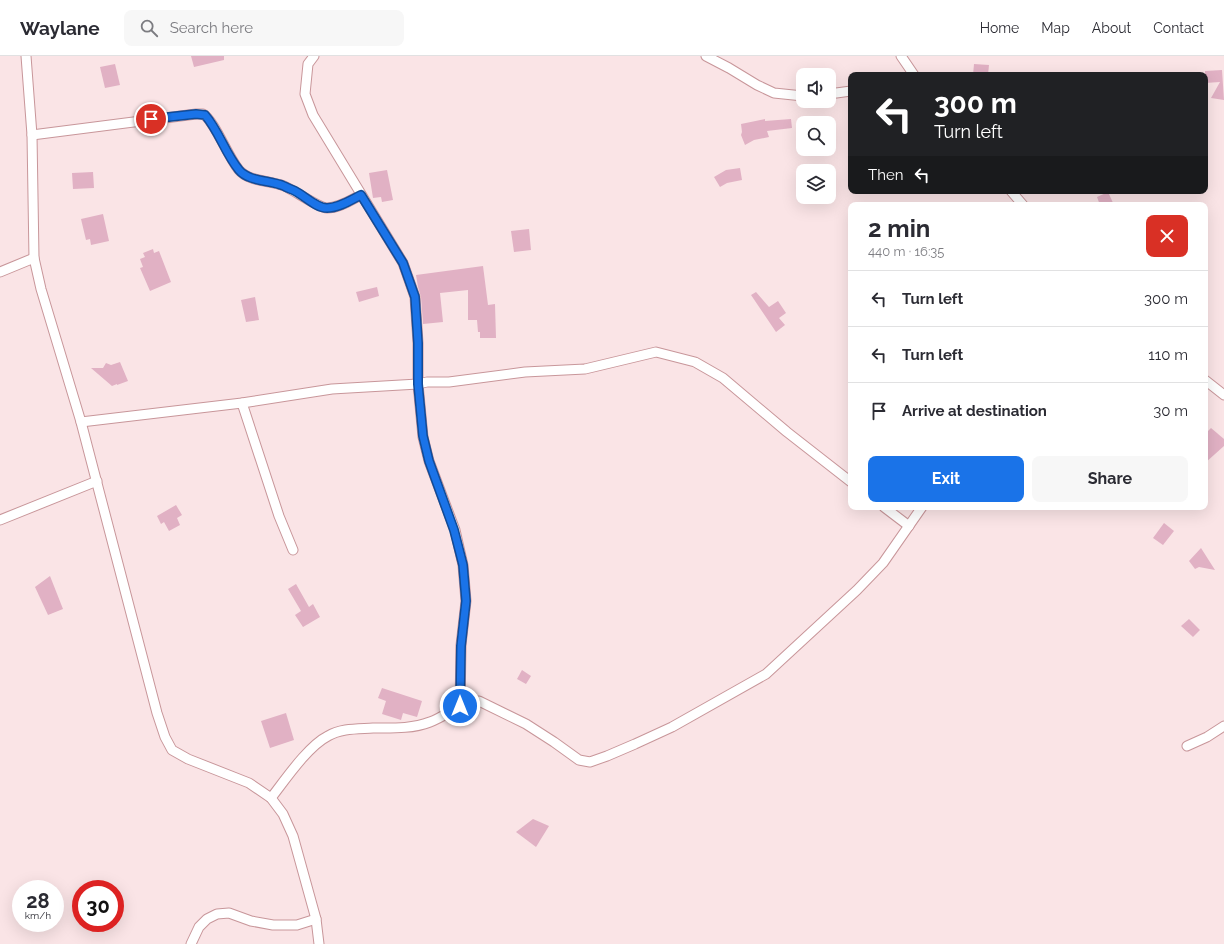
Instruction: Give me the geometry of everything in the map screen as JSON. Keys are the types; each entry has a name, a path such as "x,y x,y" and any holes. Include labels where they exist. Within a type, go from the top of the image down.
{"street":[{"path":"26,56 32,135 34,258 41,288 81,422 165,738 172,750 188,759 249,783 271,798 283,814 293,836 316,919 319,944"},
{"path":"314,56 308,64 305,94 313,115 403,263 415,297 418,343 418,384 425,443 429,461 454,530 463,565 466,601 461,646 460,706"},
{"path":"706,56 774,93 796,95"},
{"path":"901,56 912,72"},
{"path":"836,93 848,91"},
{"path":"32,135 203,114 210,121 229,155 240,171 252,178 276,183 294,190 322,207 327,208 344,204 361,195"},
{"path":"1014,194 1020,202"},
{"path":"0,272 34,258"},
{"path":"81,422 242,403 332,389 418,384 427,382 449,382 525,372 586,369 656,352 695,362 723,378 787,432 848,480"},
{"path":"1208,382 1224,395"},
{"path":"242,403 279,516 293,550"},
{"path":"0,520 97,481"},
{"path":"888,510 909,526"},
{"path":"271,798 288,775 315,745 328,736 352,729 417,726 450,713 467,702 480,701 526,724 579,760 590,762 607,756 672,727 766,674 883,563 920,510"},
{"path":"1187,746 1207,737 1224,726"},
{"path":"191,944 199,927 207,919 216,914 229,913 251,921 273,924 297,925 316,919"}],"building":[{"path":"191,56 224,56 224,60 194,67"},
{"path":"115,64 120,85 105,88 100,67"},
{"path":"974,64 989,65 988,72 973,72"},
{"path":"1222,70 1224,100 1211,98 1220,82 1208,83 1208,72 1205,71"},
{"path":"765,119 765,121 791,119 792,128 767,131 769,137 754,140 745,145 741,135 741,124"},
{"path":"740,168 742,180 727,183 720,187 714,177 726,170"},
{"path":"387,170 393,200 382,202 381,197 373,198 369,173"},
{"path":"93,172 94,188 73,189 72,173"},
{"path":"1104,194 1109,194 1113,202 1099,202 1097,197"},
{"path":"103,214 109,241 91,245 90,239 86,240 81,219"},
{"path":"529,229 531,250 514,252 511,231"},
{"path":"153,249 154,253 159,251 171,282 150,291 140,268 143,267 140,259 145,257 143,253"},
{"path":"483,266 488,305 495,304 496,338 480,338 477,320 468,320 468,290 440,293 443,322 423,324 421,297 416,275"},
{"path":"377,287 379,296 359,302 356,292"},
{"path":"756,292 769,307 778,301 786,313 779,318 785,325 776,332 751,295"},
{"path":"255,297 259,320 246,322 241,300"},
{"path":"120,362 128,381 117,385 112,386 91,368 103,368 106,363 111,365"},
{"path":"1211,428 1224,439 1224,446 1208,460 1208,431"},
{"path":"176,505 182,515 177,518 180,525 169,531 164,522 161,524 157,516"},
{"path":"1164,523 1174,531 1163,545 1153,538"},
{"path":"1201,548 1215,570 1199,567 1195,569 1189,561"},
{"path":"50,576 63,609 48,615 35,587"},
{"path":"296,584 309,607 313,604 320,617 303,627 295,615 301,611 288,589"},
{"path":"1189,619 1200,630 1193,637 1181,626"},
{"path":"522,670 531,676 526,684 517,679"},
{"path":"382,688 422,701 417,717 403,713 401,720 382,714 386,701 378,698"},
{"path":"286,713 294,740 270,748 261,721"},
{"path":"533,819 549,826 536,847 516,832"}],"route":[{"path":"151,119 196,114 205,115 240,171 252,178 276,183 294,190 322,207 327,208 344,204 361,195 403,263 415,297 418,343 418,384 423,436 429,461 454,530 463,565 466,601 461,646 460,706"}]}
